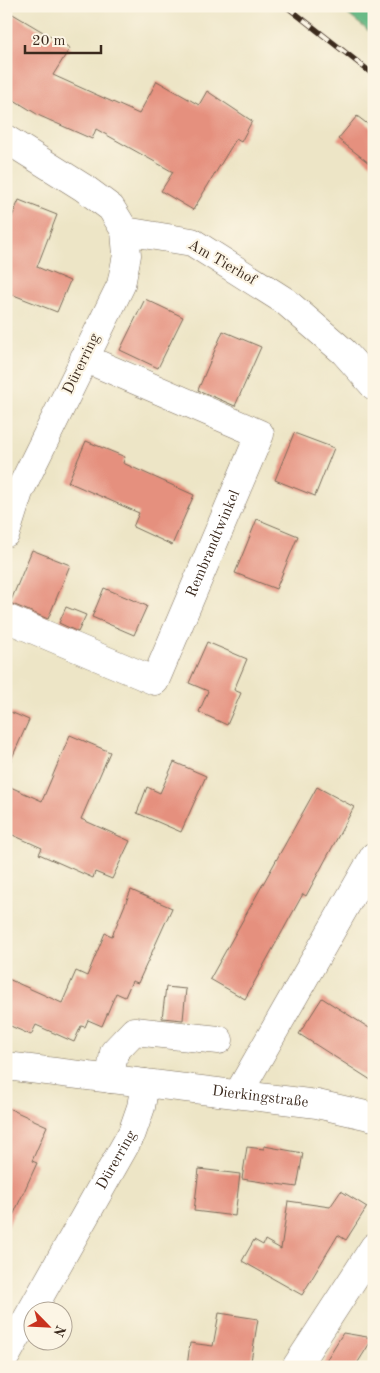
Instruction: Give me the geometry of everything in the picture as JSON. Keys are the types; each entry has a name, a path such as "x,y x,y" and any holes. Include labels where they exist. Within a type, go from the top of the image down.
{"street":[{"path":"6,139 84,188 111,208 125,231"},
{"name":"Dürerring","path":"6,533 13,488 84,358 121,285 127,255 125,231"},
{"name":"Am Tierhof","path":"125,231 192,242 285,301 344,352 374,386"},
{"name":"Rembrandtwinkel","path":"6,618 155,681 260,434 84,358"},
{"path":"238,1094 374,856"},
{"path":"110,1079 114,1052 134,1031 219,1040"},
{"path":"6,1066 145,1083"},
{"name":"Dürerring","path":"6,1356 132,1133 141,1107 145,1083"},
{"name":"Dierkingstraße","path":"145,1083 317,1104 374,1117"},
{"path":"296,1367 374,1247"}],"green space":[{"path":"337,6 374,6 374,35"}],"building":[{"path":"6,10 70,48 53,75 139,114 157,81 199,105 207,91 252,121 241,142 236,139 193,210 161,191 173,172 96,129 92,139 40,116 6,95"},
{"path":"357,116 374,129 374,167 338,139"},
{"path":"19,200 57,215 37,267 70,281 57,312 6,292 6,231"},
{"path":"145,299 183,317 158,368 120,350"},
{"path":"223,331 261,347 235,406 198,390"},
{"path":"294,433 334,448 315,496 275,480"},
{"path":"86,441 125,457 123,463 194,495 172,545 133,527 139,513 68,482"},
{"path":"257,519 298,536 276,589 235,573"},
{"path":"32,550 70,565 48,619 10,603"},
{"path":"104,588 147,606 134,635 92,617"},
{"path":"66,607 86,615 78,632 59,623"},
{"path":"207,642 247,659 234,690 241,693 227,725 199,712 208,691 189,683"},
{"path":"6,710 29,720 6,771"},
{"path":"70,735 110,752 81,819 130,841 112,879 95,872 93,878 39,854 42,848 6,832 6,785 42,801"},
{"path":"174,762 206,776 181,832 137,813 147,787 160,793"},
{"path":"317,787 354,807 306,896 303,894 245,999 210,979"},
{"path":"131,890 172,908 138,983 132,981 125,997 116,993 102,1026 88,1020 85,1027 81,1026 74,1042 36,1025 31,1035 6,1024 6,978 62,1003 76,971 87,976 105,933 112,936"},
{"path":"166,987 186,989 183,1020 162,1018"},
{"path":"322,998 374,1031 374,1082 299,1034"},
{"path":"6,1107 47,1126 32,1161 37,1163 6,1231"},
{"path":"264,1146 303,1153 297,1187 242,1179 247,1147 264,1149"},
{"path":"199,1169 240,1174 235,1216 194,1211"},
{"path":"341,1191 367,1207 346,1240 338,1235 302,1295 242,1261 254,1240 263,1245 265,1240 281,1249 288,1201 330,1207"},
{"path":"219,1313 258,1319 250,1367 187,1367 190,1343 213,1346"},
{"path":"343,1333 373,1338 355,1367 322,1367"}],"railway":[{"path":"286,6 374,75"}]}
